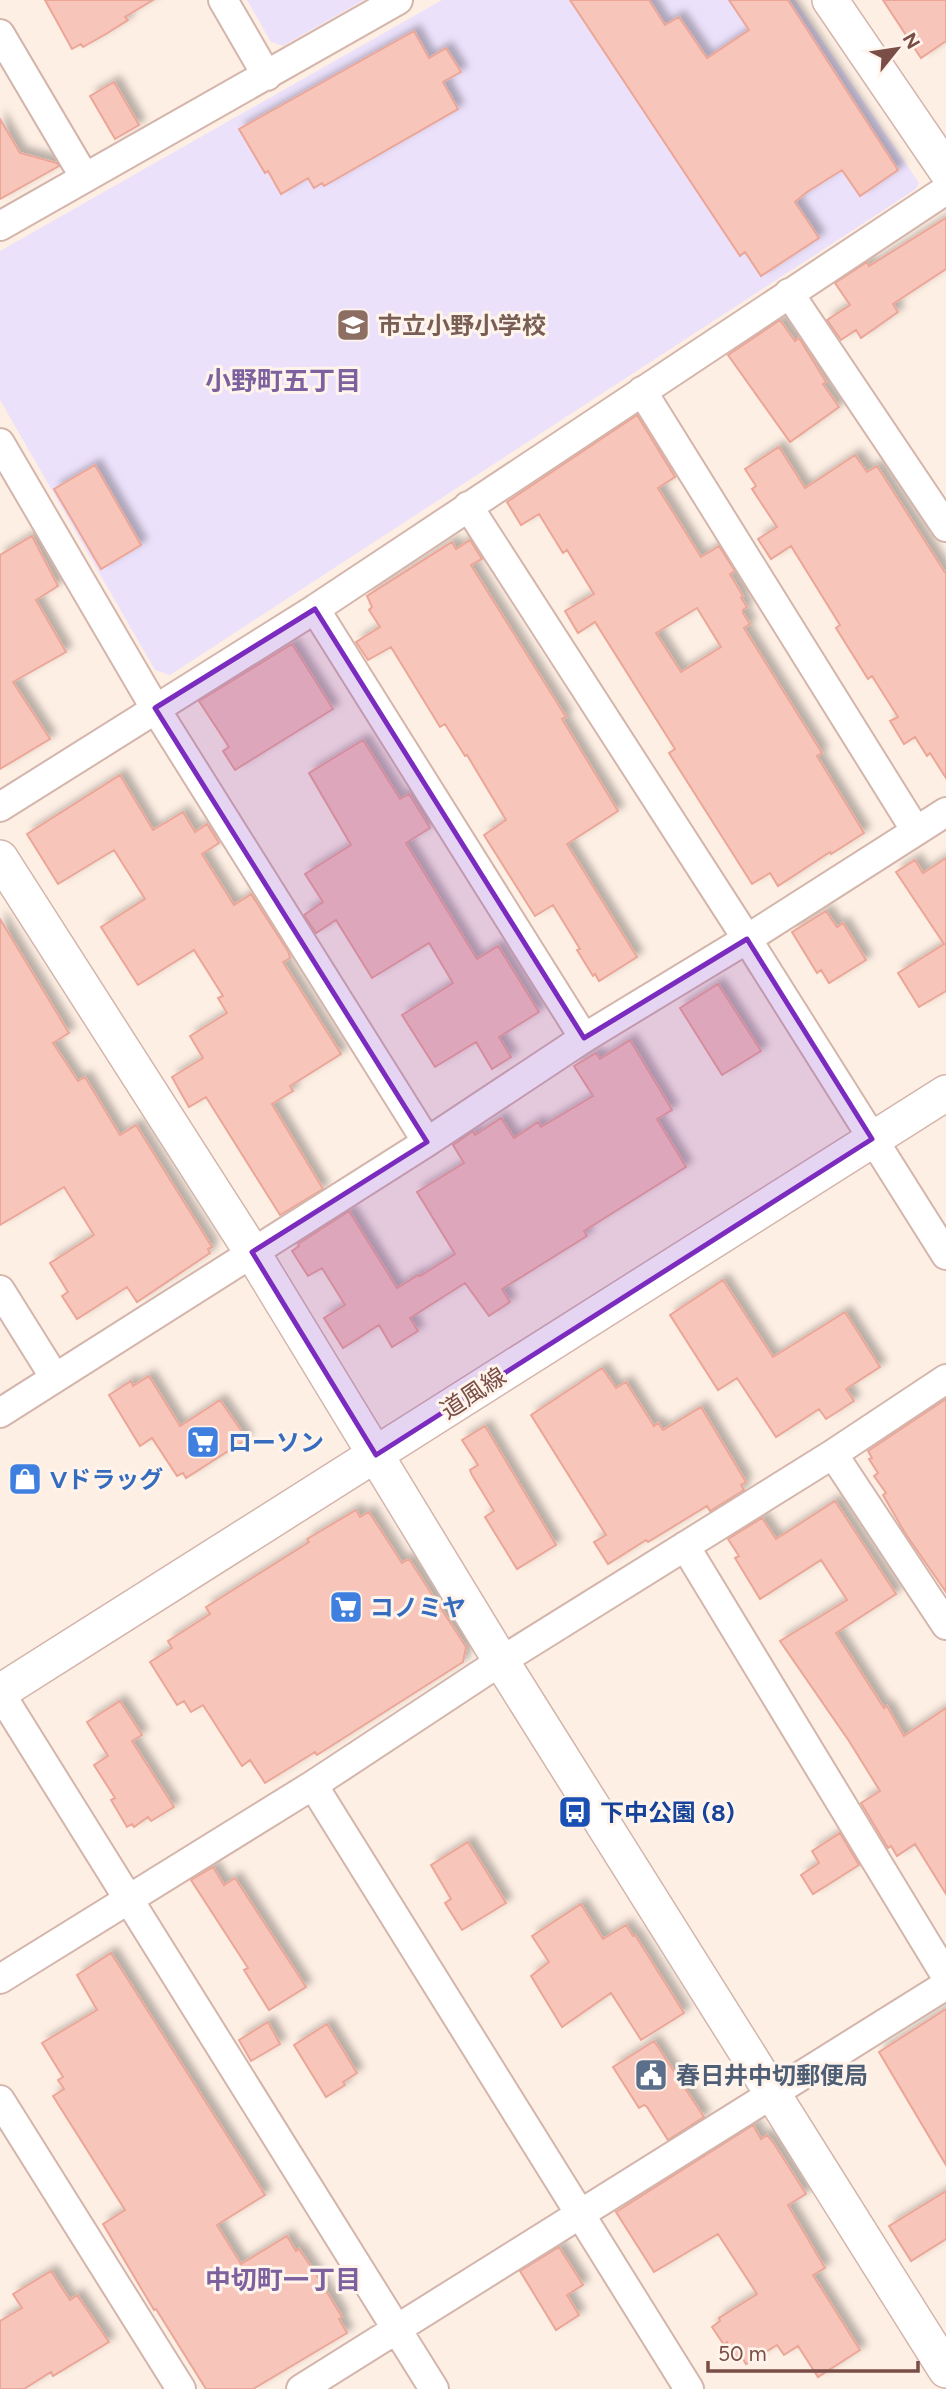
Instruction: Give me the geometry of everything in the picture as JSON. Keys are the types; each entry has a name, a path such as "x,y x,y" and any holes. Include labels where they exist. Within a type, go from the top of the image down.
{"street":[{"path":"223,0 267,76"},
{"path":"0,226 398,0"},
{"path":"830,0 946,170"},
{"path":"0,34 85,178"},
{"path":"0,807 315,609 946,190"},
{"path":"789,293 946,527"},
{"path":"642,391 916,831"},
{"path":"0,443 155,708 427,1142"},
{"path":"468,506 747,939 946,1255"},
{"path":"315,609 584,1038"},
{"path":"0,1413 427,1142 584,1038 747,939 946,812"},
{"path":"0,858 252,1252 501,1661 946,2370"},
{"name":"道風線","path":"0,1693 946,1093"},
{"path":"0,1290 55,1378"},
{"path":"0,1979 313,1784 501,1661 834,1454 946,1380"},
{"path":"834,1454 946,1625"},
{"path":"685,1546 946,1976"},
{"path":"0,1693 434,2389"},
{"path":"313,1784 689,2389"},
{"path":"301,2389 946,1985"},
{"path":"0,2100 181,2389"}],"highlighted area":[{"path":"315,609 584,1038 747,939 872,1139 376,1455 252,1252 427,1142 155,708"}],"shaded area":[{"path":"247,0 364,0 283,46 271,42"},
{"name":"市立小野小学校","path":"442,0 795,0 919,183 916,189 170,675 155,670 0,400 0,251"}],"building":[{"path":"45,0 153,0 125,17 128,20 106,34 83,47 81,44 72,49"},
{"path":"570,0 649,0 665,25 679,17 707,58 749,30 729,0 788,0 898,170 860,196 842,170 807,192 795,202 819,238 761,276 745,252 740,256"},
{"path":"883,0 946,0 946,41 921,58"},
{"path":"414,31 429,58 446,48 461,72 443,82 458,109 324,186 322,183 314,188 308,178 281,194 239,129"},
{"path":"114,82 139,125 115,139 90,96"},
{"path":"0,119 20,153 57,163 59,166 0,199"},
{"path":"946,218 946,269 893,304 898,312 861,338 856,330 841,340 827,320 850,305 835,283 867,262 869,266"},
{"path":"780,320 795,341 799,338 826,382 823,384 839,407 790,442 728,355"},
{"path":"637,415 675,477 658,488 701,557 719,546 735,571 730,574 743,596 741,598 747,607 743,613 750,624 744,628 822,753 817,756 864,833 778,886 770,873 752,884 669,753 675,749 595,622 578,633 565,611 594,594 567,550 563,553 539,514 521,525 507,502","holes":["697,608 721,647 681,672 656,633"]},
{"path":"779,447 805,488 855,455 867,472 877,466 946,574 946,778 930,753 927,756 915,737 904,744 890,721 898,717 872,676 868,679 836,628 840,625 791,546 771,559 758,539 777,527 752,489 756,486 745,469"},
{"path":"95,465 141,545 101,569 54,489"},
{"path":"32,536 58,586 36,600 66,652 13,682 50,739 0,769 0,555"},
{"path":"470,540 482,559 471,565 566,717 562,719 618,811 567,844 637,957 599,981 577,950 580,949 553,905 535,916 484,835 506,820 467,755 465,756 445,724 440,727 391,647 368,660 356,642 380,627 369,610 372,607 367,596 452,542 456,549"},
{"path":"292,644 333,709 235,770 223,751 229,747 199,701"},
{"path":"363,740 400,799 409,794 430,828 406,843 477,959 498,946 539,1012 499,1037 511,1057 492,1069 476,1042 435,1067 402,1015 453,983 429,943 372,978 336,920 316,933 304,915 323,902 305,874 351,845 309,773"},
{"path":"120,775 153,830 183,812 195,832 207,824 219,843 202,854 234,905 251,894 288,951 290,958 283,962 341,1054 290,1086 293,1091 272,1104 323,1189 280,1215 206,1097 189,1107 172,1077 203,1058 190,1036 227,1013 218,998 223,996 194,950 138,985 101,927 145,899 114,850 58,884 27,834"},
{"path":"946,858 946,991 919,1007 898,973 944,944 896,872 915,860 923,873"},
{"path":"826,911 837,927 843,923 866,960 829,983 821,970 817,973 792,932"},
{"path":"0,919 69,1033 53,1043 78,1081 85,1077 120,1135 136,1125 212,1247 208,1249 210,1253 137,1302 127,1287 77,1319 62,1296 68,1292 50,1263 94,1235 64,1187 0,1225"},
{"path":"718,984 761,1051 722,1075 680,1008"},
{"path":"630,1040 672,1110 657,1119 686,1167 584,1231 587,1236 502,1289 510,1302 489,1316 465,1283 410,1318 418,1331 392,1347 379,1325 343,1348 324,1318 345,1305 322,1268 308,1276 292,1251 298,1244 349,1211 397,1288 420,1276 455,1254 417,1192 464,1163 453,1145 473,1131 475,1135 501,1118 514,1138 538,1122 541,1127 593,1096 574,1066 596,1053 600,1059"},
{"path":"723,1280 773,1357 845,1312 880,1367 846,1389 854,1401 826,1419 819,1409 776,1437 737,1378 718,1390 670,1315"},
{"path":"602,1368 616,1388 626,1382 654,1426 658,1423 663,1430 701,1407 746,1482 741,1485 744,1490 710,1511 707,1506 608,1564 594,1542 606,1535 531,1415"},
{"path":"149,1376 180,1426 220,1400 247,1439 186,1478 183,1473 177,1476 152,1438 140,1446 109,1395 131,1381 133,1386"},
{"path":"946,1399 946,1592 905,1533 883,1495 886,1493 874,1476 878,1473 869,1459 872,1458 868,1451"},
{"path":"485,1426 556,1545 517,1569 485,1517 494,1511 472,1475 470,1470 478,1465 462,1440"},
{"path":"835,1501 896,1594 836,1633 884,1708 887,1706 904,1736 946,1708 946,1894 915,1844 897,1856 891,1846 888,1848 861,1803 880,1791 780,1641 847,1600 821,1560 760,1599 735,1558 739,1556 728,1539 762,1518 776,1539"},
{"path":"356,1510 360,1517 369,1512 402,1563 409,1559 466,1647 463,1662 317,1755 315,1752 265,1783 250,1760 242,1766 203,1705 191,1712 184,1701 177,1705 150,1662 172,1648 168,1641 210,1614 206,1607 309,1542 307,1539"},
{"path":"120,1701 142,1735 132,1741 174,1807 151,1821 148,1817 134,1827 132,1824 127,1827 111,1800 115,1798 94,1765 108,1756 87,1722"},
{"path":"840,1833 859,1865 813,1894 801,1875 819,1863 812,1851"},
{"path":"468,1842 506,1903 462,1930 445,1903 451,1899 431,1865"},
{"path":"213,1867 224,1885 235,1878 306,1987 269,2010 244,1970 248,1968 191,1880"},
{"path":"581,1904 603,1939 626,1925 684,2013 641,2040 611,1993 562,2027 531,1976 549,1962 532,1936"},
{"path":"111,1953 265,2195 217,2225 241,2264 287,2236 316,2274 342,2317 339,2319 347,2333 253,2389 206,2389 156,2309 154,2310 103,2224 125,2210 53,2096 64,2089 58,2080 63,2077 42,2043 97,2010 77,1975"},
{"path":"946,2009 946,2165 879,2052"},
{"path":"268,2022 280,2044 251,2061 239,2040"},
{"path":"327,2024 357,2073 343,2082 345,2085 326,2097 294,2045"},
{"path":"654,2041 704,2117 668,2140 647,2107 644,2105 639,2108 613,2067"},
{"path":"753,2125 761,2139 767,2135 773,2142 806,2194 788,2205 825,2268 813,2275 860,2350 818,2377 798,2346 784,2355 777,2345 746,2364 743,2359 739,2362 727,2342 724,2345 712,2327 720,2321 719,2318 757,2294 718,2234 654,2272 616,2212"},
{"path":"946,2191 946,2239 911,2261 889,2226"},
{"path":"559,2247 583,2285 567,2295 579,2315 556,2330 520,2271"},
{"path":"51,2271 70,2300 77,2295 109,2342 53,2376 51,2372 24,2389 0,2389 0,2321 22,2308 13,2294"}],"place":[{"name":"市立小野小学校","path":"353,325"},
{"name":"ローソン","path":"203,1442"},
{"name":"Vドラッグ","path":"25,1479"},
{"name":"コノミヤ","path":"346,1607"},
{"name":"下中公園 (8)","path":"575,1812"},
{"name":"春日井中切郵便局","path":"651,2075"}],"district":[{"name":"小野町五丁目","path":"283,381"},
{"name":"中切町一丁目","path":"283,2280"}]}
